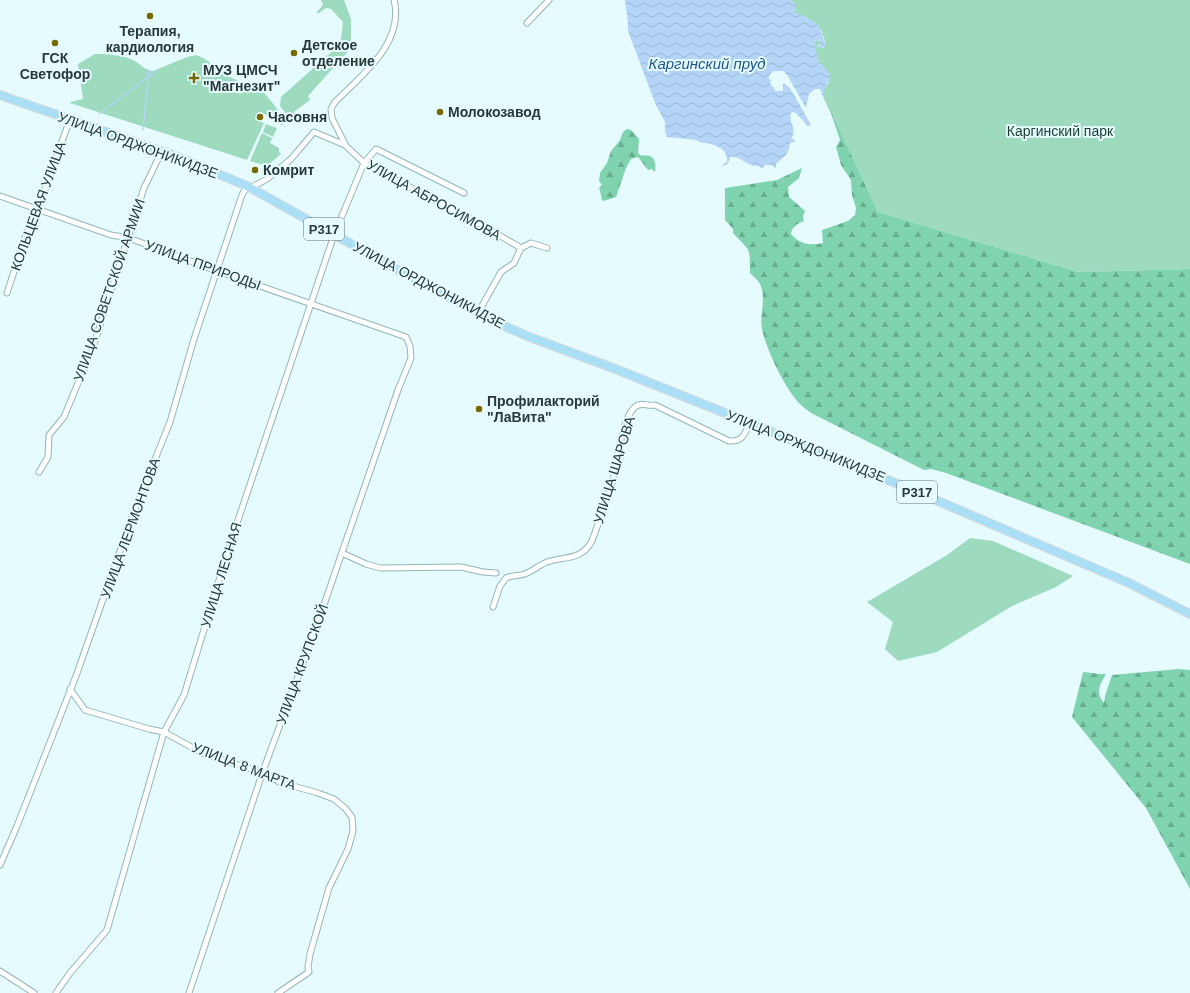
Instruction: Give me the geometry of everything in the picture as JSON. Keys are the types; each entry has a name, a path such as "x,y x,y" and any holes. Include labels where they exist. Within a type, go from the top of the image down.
{"main road":[{"name":"УЛИЦА ОРДЖОНИКИДЗЕ","path":"0,95 162,151 247,186 478,313 532,338 613,368 640,380"},
{"name":"УЛИЦА ОРЖДОНИКИДЗЕ","path":"640,380 750,423 917,492 1122,580 1190,614"}],"street":[{"path":"345,145 332,118 331,109 335,102 372,66 388,43 394,29 396,9 394,0"},
{"path":"527,23 548,0"},
{"name":"КОЛЬЦЕВАЯ УЛИЦА","path":"7,293 26,235 38,209 70,120"},
{"name":"УЛИЦА АБРОСИМОВА","path":"247,186 252,187 267,179 291,159 314,132 345,145 364,163 480,224 521,248"},
{"name":"УЛИЦА ЛЕСНАЯ","path":"56,993 70,973 107,930 164,732 184,695 231,541 334,235 364,163 376,149 464,193"},
{"name":"УЛИЦА СОВЕТСКОЙ АРМИИ","path":"39,472 48,457 49,435 64,417 94,344 144,188 162,151"},
{"name":"УЛИЦА ЛЕРМОНТОВА","path":"0,865 17,826 76,676 133,514 170,422 194,339 242,195 247,186"},
{"name":"УЛИЦА ПРИРОДЫ","path":"0,196 111,235 129,238 217,271 406,337"},
{"path":"478,313 501,272 514,263 521,248 532,243 547,248"},
{"name":"УЛИЦА КРУПСКОЙ","path":"189,993 263,771 342,553 398,390 411,358 410,346 406,337"},
{"name":"УЛИЦА ШАРОВА","path":"493,607 500,586 506,578 525,574 547,562 574,557 581,554 588,547 592,541 613,479 625,425 631,410 637,405 655,405 728,441 741,440 750,423"},
{"path":"342,553 366,564 380,568 461,567 483,572 496,573"},
{"name":"УЛИЦА 8 МАРТА","path":"70,689 85,710 148,729 164,732 204,754 251,769 263,771 279,782 334,799 345,808 352,817 354,831 348,849 329,888 310,954 308,967 309,972 278,993"},
{"path":"0,971 34,993"}],"green space":[{"path":"321,0 344,0 351,19 351,48 308,96 310,100 295,111 293,117 290,119 280,106 281,97 337,47 341,39 343,22 331,9 326,8 319,13 316,13 323,5"},
{"name":"Каргинский парк","path":"790,0 1190,0 1190,269 1078,272 878,212 824,99 824,90 829,82 828,72 819,62 814,49 815,42 818,40 822,43 817,46 823,48 825,47 825,41 821,30 807,18 795,13 793,2"},
{"path":"95,54 124,57 133,60 145,68 153,71 187,57 196,55 205,59 226,75 242,83 260,88 275,106 286,123 282,125 261,112 258,112 255,118 256,120 264,123 247,160 70,103 83,99 78,64"},
{"path":"830,110 878,212 1078,272 1190,269 1190,564 946,473 931,469 924,470 813,414 795,399 777,369 764,337 761,324 763,295 759,283 750,273 750,258 748,250 733,233 733,229 725,220 725,188 777,180 802,168 799,178 788,187 789,197 805,211 803,216 804,221 794,227 791,234 801,242 814,244 823,243 822,230 848,221 855,215 856,208 852,195 851,180 841,165 836,147 840,140"},
{"path":"266,124 277,128 273,137 263,132"},
{"path":"627,129 631,130 639,139 638,153 640,155 652,157 655,172 652,169 648,170 638,157 631,159 626,168 616,197 604,201 602,200 599,188 602,185 599,181 600,173 607,163 611,151 620,140 623,132"},
{"path":"262,133 272,138 270,143 279,148 279,152 281,154 267,166 250,161"},
{"path":"970,538 993,541 1073,576 1056,587 1012,606 937,652 898,661 885,649 893,622 867,602 947,555"},
{"path":"1178,669 1190,670 1190,889 1146,808 1072,717 1083,672 1106,674 1099,688 1101,699 1104,703 1112,675"}],"water":[{"name":"Каргинский пруд","path":"625,0 790,0 795,3 796,13 818,25 826,45 825,47 817,47 821,42 818,40 814,44 819,62 830,74 830,79 824,90 824,99 820,89 815,89 809,94 806,108 787,75 783,71 773,71 769,76 769,79 771,80 770,83 776,91 783,91 783,83 790,88 811,125 808,126 796,113 791,113 790,117 794,131 791,139 794,139 795,142 790,143 787,153 776,164 776,169 773,166 768,165 762,169 759,166 751,165 734,157 730,157 727,164 721,166 727,162 727,158 724,151 719,147 696,140 667,137 665,122 655,103 628,31"}],"waterway":[{"path":"143,130 149,70"},
{"path":"99,114 157,70"}],"place":[{"name":"Терапия, кардиология","path":"150,16"},
{"name":"ГСК Светофор","path":"55,43"},
{"name":"Детское отделение","path":"294,53"},
{"name":"МУЗ ЦМСЧ \"Магнезит\"","path":"194,78"},
{"name":"Молокозавод","path":"440,112"},
{"name":"Часовня","path":"260,117"},
{"name":"Комрит","path":"255,170"},
{"name":"Профилакторий \"ЛаВита\"","path":"479,409"}]}
